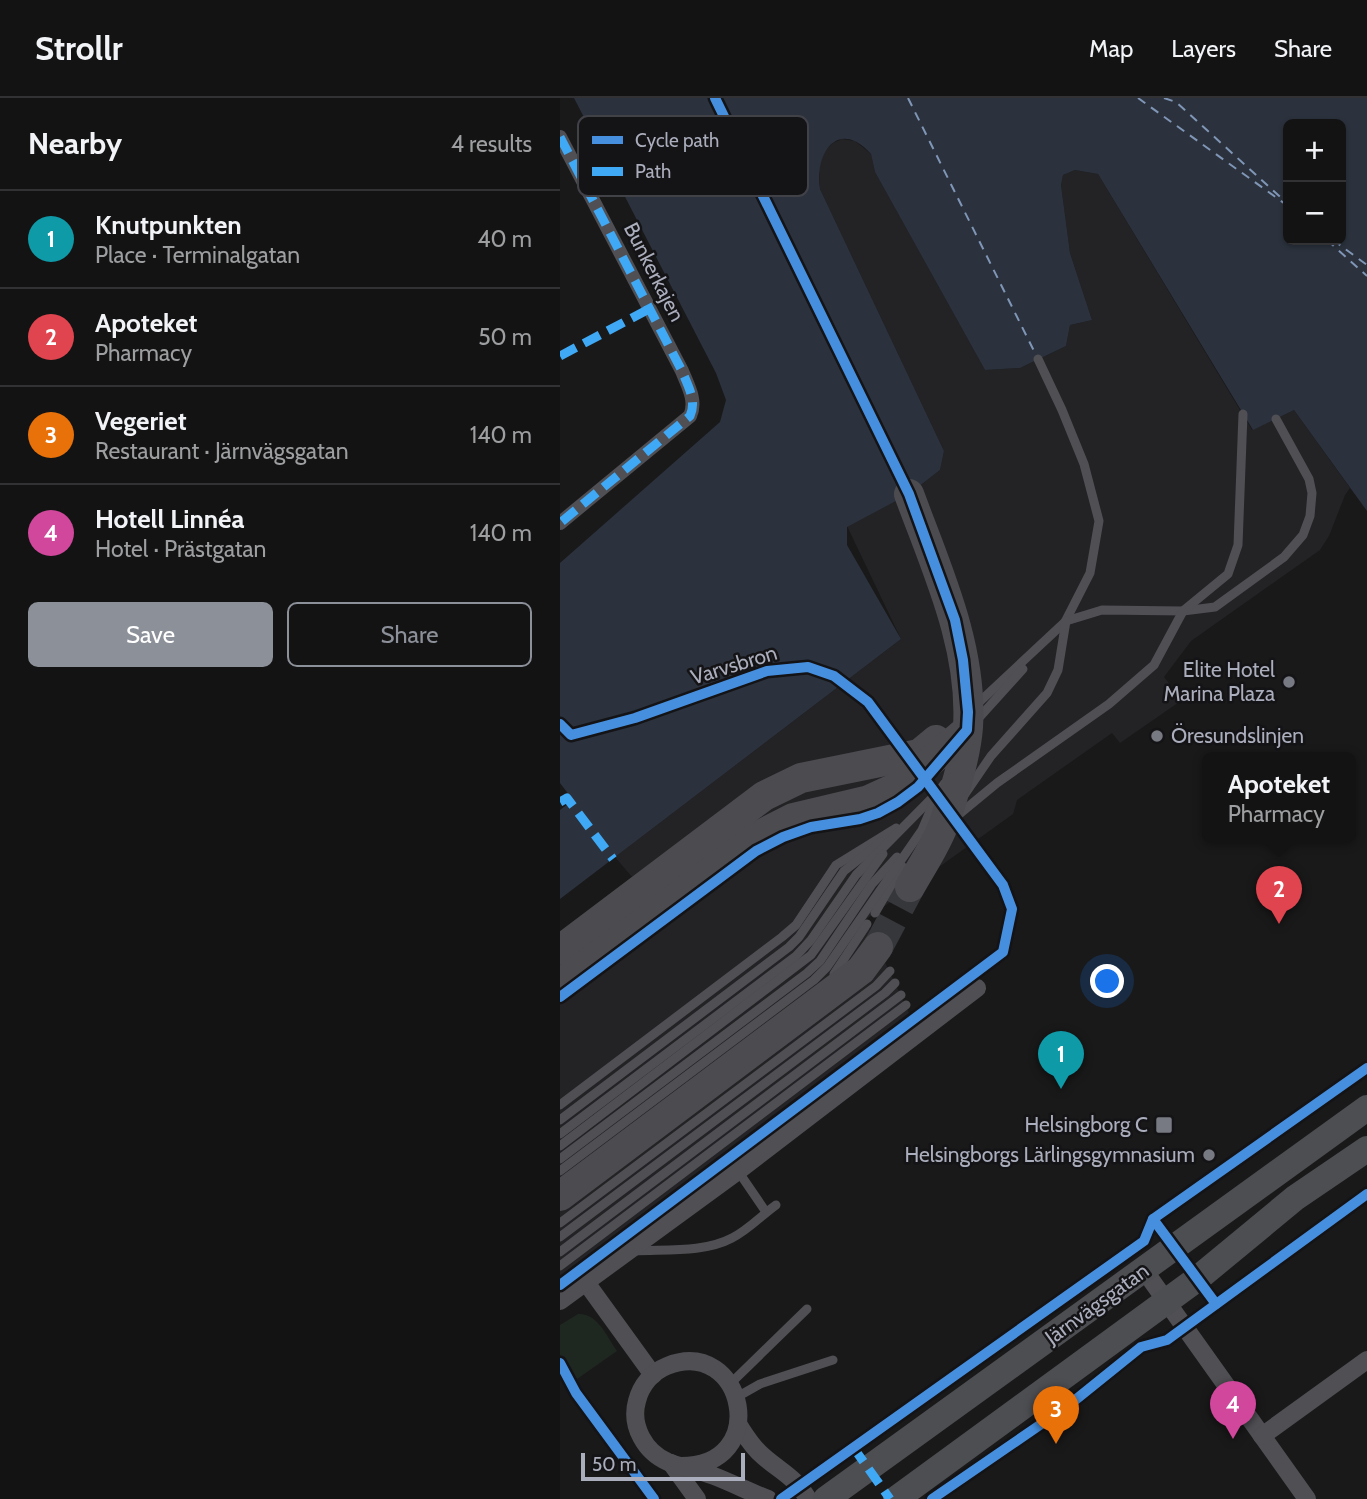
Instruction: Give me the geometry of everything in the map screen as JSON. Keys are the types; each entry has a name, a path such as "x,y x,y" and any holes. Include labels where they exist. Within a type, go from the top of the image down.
{"highway":[{"path":"909,494 955,620 963,660 967,730 936,842 918,882"},
{"path":"560,950 764,796 801,778 910,762 967,730"},
{"path":"560,984 760,835 793,818 869,800 904,784 967,730"},
{"path":"560,1196 862,970 878,947"}],"main road":[{"name":"Järnvägsgatan","path":"826,1499 1367,1108"},
{"name":"Järnvägsgatan","path":"895,1499 1197,1279 1295,1198 1367,1149"}],"street":[{"name":"Bunkerkajen","path":"560,137 578,172"},
{"name":"Bunkerkajen","path":"560,523 691,416 693,401 682,371 591,196"},
{"path":"560,1301 625,1251 742,1178 977,988"},
{"path":"1144,1270 1307,1499"},
{"path":"585,1281 653,1375"},
{"path":"1262,1436 1367,1360"},
{"path":"675,1465 705,1463 717,1457 734,1437 738,1424 740,1411 734,1391 713,1369 692,1362 672,1364 646,1382 637,1402 636,1423 644,1443 652,1452 675,1465 716,1476 768,1499"},
{"path":"738,1424 762,1455 787,1473 808,1499"},
{"path":"675,1465 696,1499"}],"lane":[{"path":"560,1134 796,956 811,940 856,875 939,791 967,730 1066,621 1090,573 1099,521 1084,464 1038,359"},
{"path":"560,1171 814,980 936,842 997,783 1109,704 1154,666 1183,611 1222,582 1234,562 1238,545 1243,414"},
{"path":"967,730 1066,621 1102,610 1183,611 1215,607 1284,557 1303,535 1310,516 1312,493 1308,479 1276,419"},
{"path":"875,913 936,842 991,756 1047,693 1058,670 1066,621"},
{"path":"936,842 939,791"},
{"path":"785,798 796,792"},
{"path":"560,975 756,831 789,810 801,806"},
{"path":"560,961 762,810"},
{"path":"560,1105 796,925 836,865 907,822"},
{"path":"560,1120 789,947 799,937 844,871 907,822"},
{"path":"560,1146 811,956 907,822"},
{"path":"560,1159 807,973 820,961 872,884 936,842"},
{"path":"560,1184 820,988 838,971 878,947"},
{"path":"560,1223 876,986 878,947"},
{"path":"560,1209 869,977"},
{"path":"560,1237 895,983"},
{"path":"560,1252 901,995"},
{"path":"560,1266 905,1005"},
{"path":"742,1178 766,1212"},
{"path":"625,1251 681,1249 724,1242 735,1237 776,1205"},
{"path":"734,1391 743,1374 769,1344 807,1309"},
{"path":"734,1391 832,1360"}],"shaded area":[{"path":"574,98 1367,98 1367,511 1294,410 1253,430 1098,174 1075,170 1063,175 1061,185 1070,253 1092,320 1070,325 1066,346 1020,368 985,370 875,172 871,154 849,139 839,139 831,144 821,163 820,189 944,451 940,470 909,494 847,527 847,545 901,639 560,899 560,810 573,800 560,783 560,563 720,422 726,400 716,373 625,196 808,196 808,116 583,116"},
{"path":"842,139 855,141 871,154 875,172 985,370 1020,368 1066,346 1070,325 1092,320 1070,253 1061,185 1063,175 1075,170 1098,174 1252,430 1294,410 1350,488 1320,550 1191,641 1164,677 1182,700 1120,743 1112,733 1017,800 1013,814 865,920 909,1013 560,1276 560,931 632,877 615,857 901,639 847,526 909,494 940,470 944,451 820,189 819,169 823,152"},
{"path":"578,1314 591,1317 606,1333 617,1351 577,1379 560,1355 560,1325"}],"ferry route":[{"path":"715,98 724,116"},
{"path":"908,98 1037,357"},
{"path":"1138,98 1283,202"},
{"path":"1164,98 1176,102 1283,199"},
{"path":"763,196 902,481"},
{"path":"1333,245 1367,276"},
{"path":"1340,245 1367,265"}],"tunnel":[{"path":"878,947 910,887"}],"marked path":[{"path":"560,137 578,172"},
{"path":"560,523 690,416 693,405 682,371 591,196"},
{"path":"560,356 649,309"},
{"path":"560,802 567,798 613,859"},
{"path":"853,1447 890,1499"}],"cycle path":[{"path":"715,98 724,116"},
{"path":"560,997 756,851 811,827 860,819 898,802 918,787 967,730 963,660 955,620 909,494 763,196"},
{"name":"Varvsbron","path":"560,724 571,735 635,718 767,671 808,667 834,676 868,702 1003,885 1012,909 1003,952 560,1285"},
{"path":"781,1499 1144,1241 1153,1219 1367,1068"},
{"path":"932,1499 1069,1405 1141,1347 1167,1340 1367,1194"},
{"path":"1153,1219 1216,1304"},
{"path":"560,1363 576,1393 654,1499"}],"place":[{"name":"Elite Hotel Marina Plaza","path":"1289,682"},
{"name":"Öresundslinjen","path":"1157,736"},
{"name":"Apoteket","path":"1279,924"},
{"name":"Knutpunkten","path":"1061,1089"},
{"name":"Helsingborg C","path":"1164,1125"},
{"name":"Helsingborgs Lärlingsgymnasium","path":"1209,1155"},
{"name":"Hotell Linnéa","path":"1233,1439"},
{"name":"Vegeriet","path":"1056,1444"}]}
